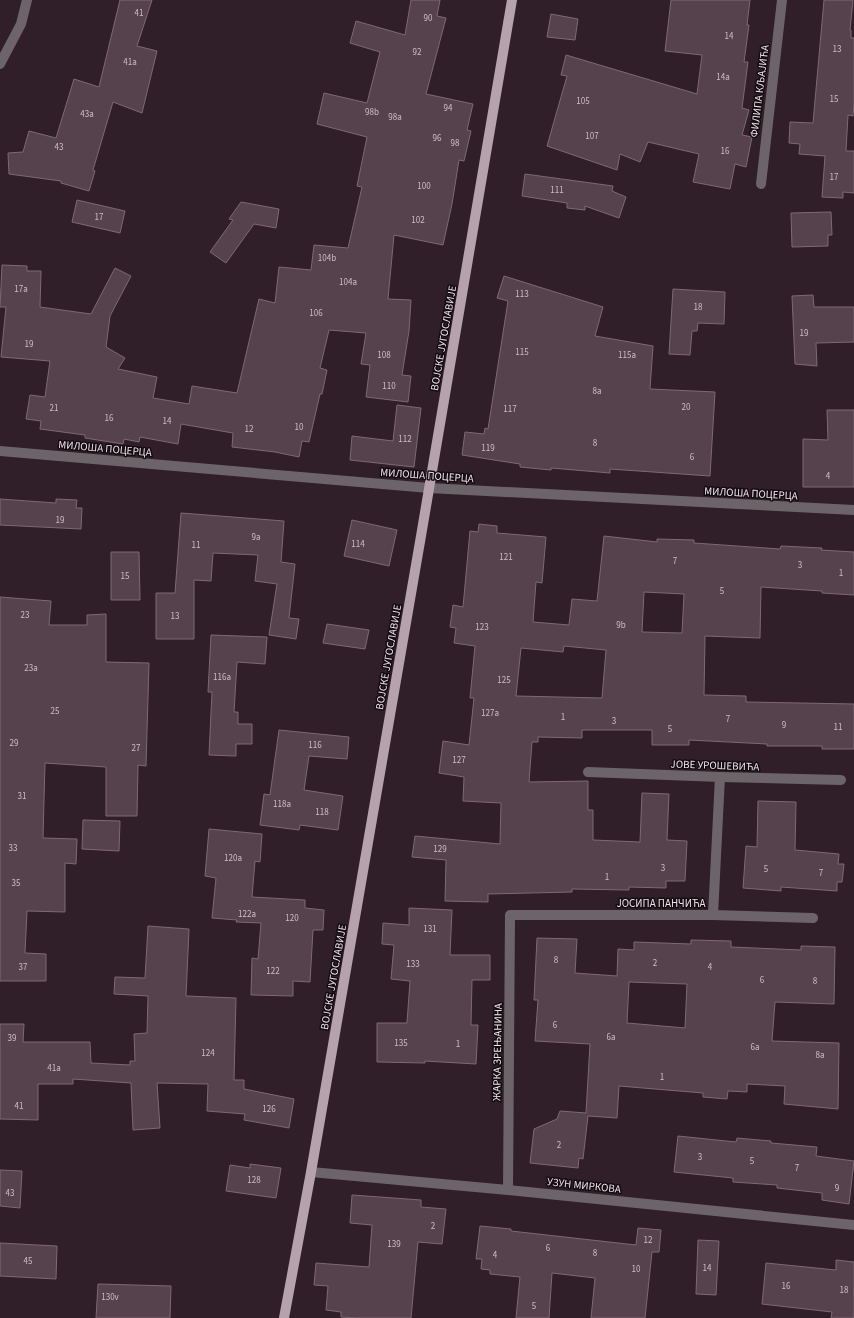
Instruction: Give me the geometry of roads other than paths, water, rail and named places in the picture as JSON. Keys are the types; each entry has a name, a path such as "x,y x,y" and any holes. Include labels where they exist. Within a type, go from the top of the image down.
{"main road":[{"name":"ВОЈСКЕ ЈУГОСЛАВИЈЕ","path":"284,1318 312,1172 512,0"}],"street":[{"path":"0,64 21,24 26,0"},
{"name":"ФИЛИПА КЉАЈИЋА","path":"761,184 782,0"},
{"name":"МИЛОША ПОЦЕРЦА","path":"0,451 429,488 854,510"},
{"name":"ЈОВЕ УРОШЕВИЋА","path":"588,772 841,780"},
{"path":"713,915 720,777"},
{"name":"ЈОСИПА ПАНЧИЋА","path":"510,915 713,915 813,918"},
{"name":"ЖАРКА ЗРЕЊАНИНА","path":"508,1190 510,915"},
{"name":"УЗУН МИРКОВА","path":"312,1172 854,1225"}]}
